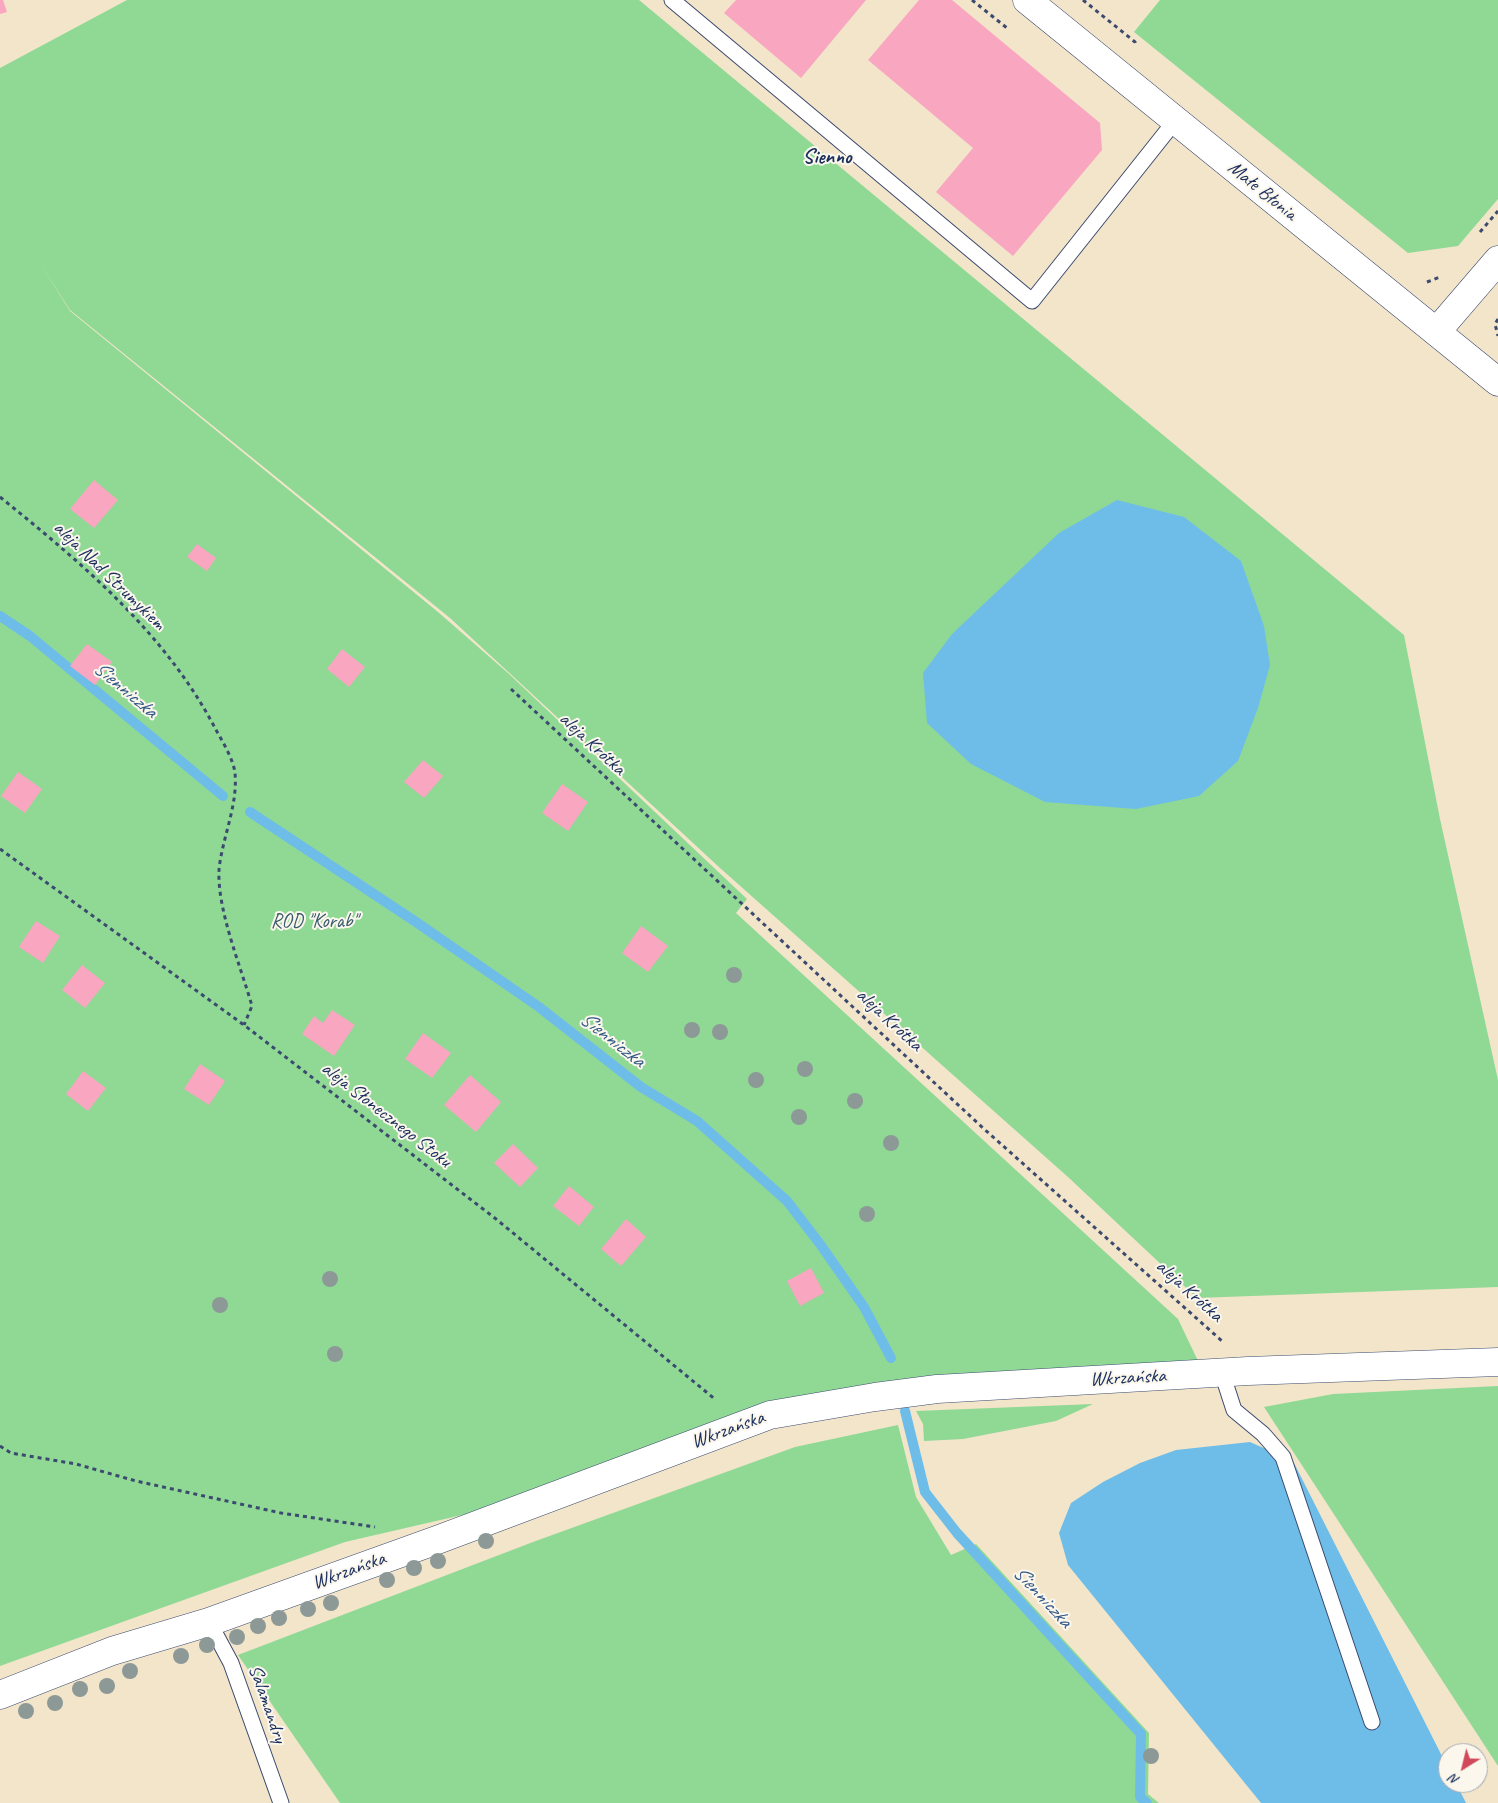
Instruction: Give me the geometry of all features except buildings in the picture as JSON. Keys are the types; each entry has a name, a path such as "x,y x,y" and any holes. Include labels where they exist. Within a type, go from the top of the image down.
{"street":[{"name":"Małe Błonia","path":"1027,0 1498,382"},
{"path":"1436,331 1498,260"},
{"name":"Wkrzańska","path":"0,1695 112,1651 209,1622 518,1510 770,1414 937,1389 1235,1372 1498,1362"}],"lane":[{"path":"672,0 1032,301 1175,121"},
{"path":"1235,1372 1234,1410 1264,1434 1283,1457 1372,1722"},
{"name":"Salamandry","path":"209,1622 231,1663 281,1803"}],"path":[{"path":"1498,319 1496,324 1498,336"},
{"name":"aleja Nad Strumykiem","path":"0,497 78,563 139,620 188,682 225,748 235,771 235,792 219,871 228,932 252,1006 244,1025"},
{"name":"aleja Krótka","path":"511,689 975,1121 1240,1357 1235,1372"},
{"name":"aleja Słonecznego Stoku","path":"0,849 244,1025 496,1219 712,1396 739,1425"},
{"path":"0,1446 11,1453 76,1464 136,1482 281,1513 382,1528"}],"green space":[{"name":"ROD \"Korab\"","path":"127,0 639,0 1404,635 1440,819 1498,1080 1498,1287 1197,1298 1068,1177 720,868 450,618 70,310 41,265 70,311 438,612 508,673 747,899 736,913 1178,1319 1199,1363 907,1382 488,1509 345,1542 0,1666 0,68"},
{"path":"1160,0 1498,0 1498,199 1458,246 1408,253 1134,32"},
{"path":"1498,1386 1498,1766 1488,1751 1488,1743 1483,1743 1264,1407 1333,1394"},
{"path":"1093,1404 1056,1421 963,1439 924,1441 923,1424 916,1411"},
{"path":"898,1425 916,1497 951,1555 976,1544 1149,1733 1148,1794 1159,1803 340,1803 238,1655 533,1542 795,1447"}],"water":[{"path":"1117,500 1184,517 1241,561 1264,626 1270,665 1258,708 1238,761 1199,796 1136,809 1045,802 971,764 927,723 923,673 952,634 1059,533"},
{"path":"1250,1442 1293,1461 1438,1748 1438,1793 1461,1793 1466,1803 1261,1803 1068,1565 1059,1533 1071,1503 1103,1482 1140,1463 1176,1450"}],"waterway":[{"name":"Sienniczka","path":"0,616 30,636 223,796"},
{"name":"Sienniczka","path":"250,812 416,922 539,1007 641,1087 697,1121 787,1201 864,1307 891,1358"},
{"name":"Sienniczka","path":"905,1411 925,1492 957,1533 1141,1734 1140,1797 1147,1803"}],"district":[{"name":"Sienno","path":"827,157"}]}
